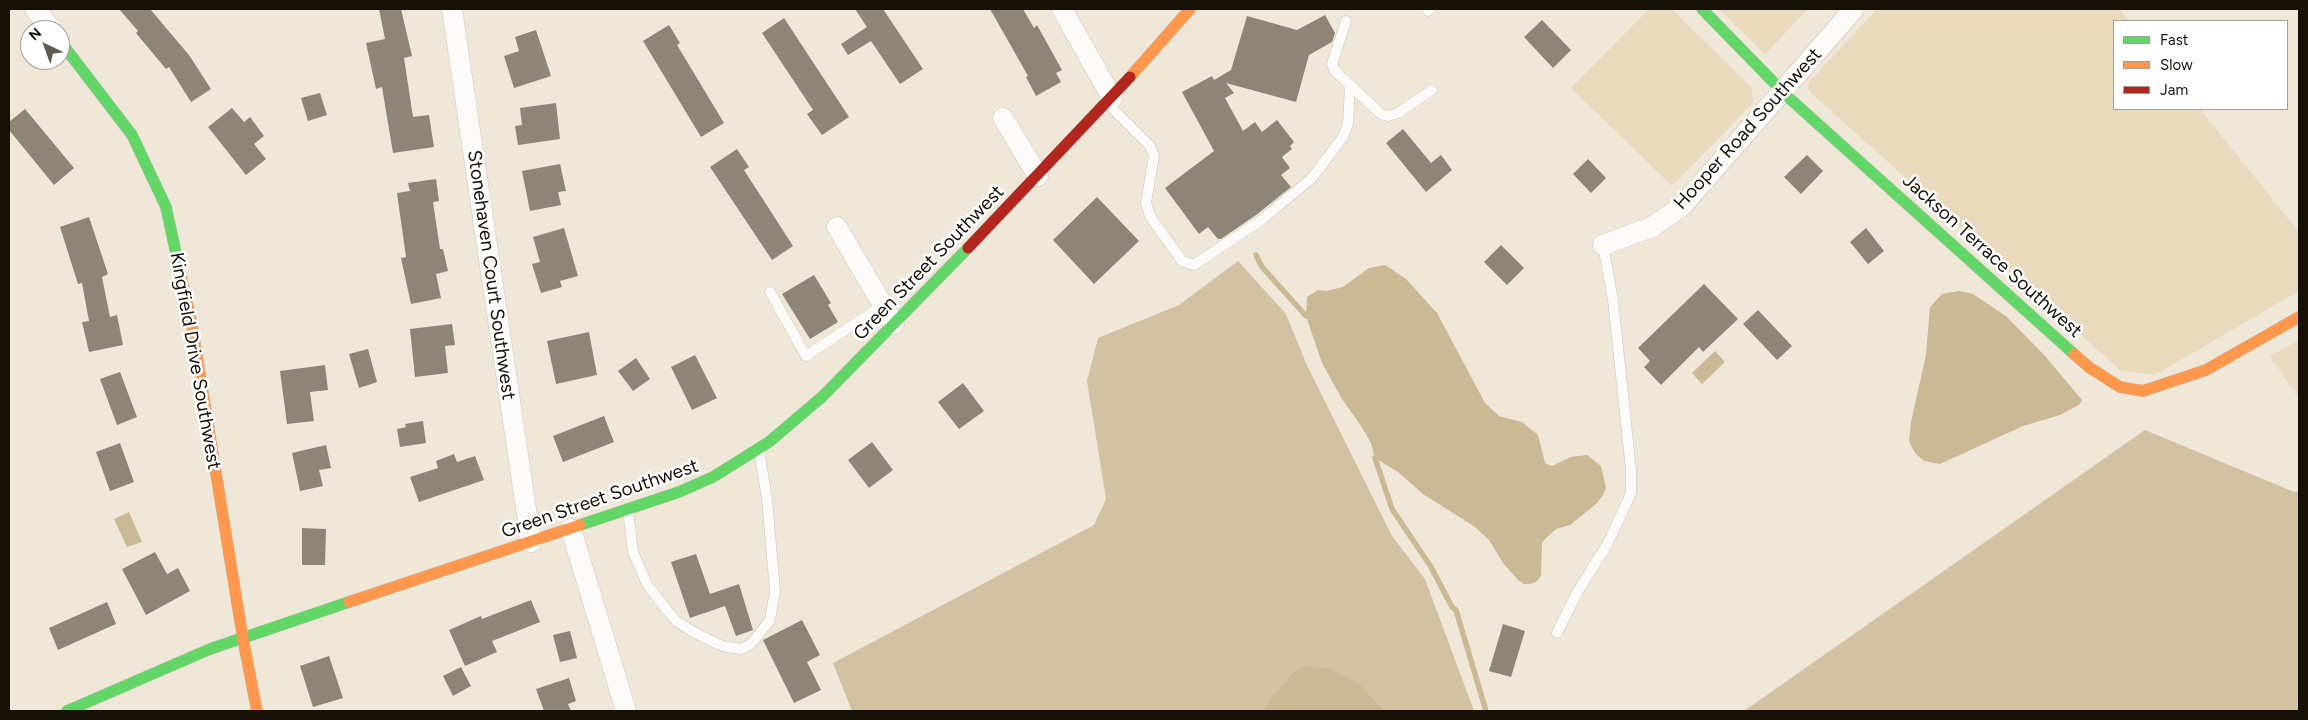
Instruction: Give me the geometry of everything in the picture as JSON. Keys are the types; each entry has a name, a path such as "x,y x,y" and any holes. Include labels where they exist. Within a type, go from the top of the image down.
{"street":[{"path":"35,9 44,20"},
{"name":"Stonehaven Court Southwest","path":"452,9 531,542"},
{"path":"1062,9 1110,101"},
{"name":"Green Street Southwest","path":"67,711 210,650 243,638 679,492 713,477 759,449 823,396 894,324 1110,101 1190,9"},
{"name":"Jackson Terrace Southwest","path":"1702,9 1783,92 2090,368 2120,387 2143,391 2206,370 2299,317"},
{"name":"Hooper Road Southwest","path":"1603,245 1652,227 1682,206 1854,9"},
{"name":"Kingfield Drive Southwest","path":"70,54 132,135 166,207 191,320 243,638 257,711"},
{"path":"1003,118 1038,176"},
{"path":"837,227 894,324"},
{"path":"571,529 626,711"}],"lane":[{"path":"1346,21 1332,64 1334,71 1381,114 1388,116 1398,114 1432,90"},
{"path":"1110,101 1150,146 1154,156 1146,204 1150,216 1182,260 1194,265 1260,221 1312,178 1343,137 1348,124 1350,85"},
{"path":"1557,633 1577,593 1608,544 1631,493 1631,470 1613,300 1603,245"},
{"path":"770,292 806,356 883,304"},
{"path":"628,510 634,552 647,584 662,604 676,620 695,634 722,646 741,649 751,644 770,620 775,590 767,499 759,449"}],"shaded area":[{"path":"1649,9 1672,9 1752,88 1753,103 1672,186 1571,88"},
{"path":"1719,9 1808,9 1765,54"},
{"path":"1877,9 2119,9 2128,20 2113,20 2113,110 2201,110 2299,232 2299,291 2155,375 2121,371 1811,93 1808,88 1809,82"},
{"path":"1238,261 1286,314 1306,363 1392,536 1425,579 1474,711 852,711 833,663 1094,525 1106,499 1087,381 1098,338 1179,305"},
{"path":"1385,265 1406,279 1437,313 1485,403 1499,416 1522,422 1538,435 1545,463 1552,466 1571,457 1587,455 1601,466 1606,488 1603,495 1596,504 1570,525 1556,529 1546,538 1542,543 1541,576 1531,584 1524,584 1518,580 1503,563 1489,540 1475,527 1423,494 1398,472 1375,458 1371,443 1342,399 1322,363 1306,316 1307,297 1318,290 1326,291 1343,287 1369,268"},
{"path":"1959,291 1973,294 2007,317 2045,356 2082,400 2079,405 2060,415 2023,426 1940,464 1924,461 1915,453 1909,441 1911,422 1926,355 1930,307 1942,294"},
{"path":"2299,340 2299,399 2270,356"},
{"path":"1715,351 1725,362 1702,384 1692,373"},
{"path":"2145,430 2294,492 2299,491 2299,711 1744,711"},
{"path":"129,512 142,542 127,547 114,519"},
{"path":"1307,665 1333,670 1359,684 1384,711 1263,711 1273,696 1294,672"}],"building":[{"path":"119,9 150,9 189,55 211,89 191,102 169,67 166,69"},
{"path":"379,9 401,9 412,56 404,58 413,117 429,115 434,147 393,153 382,87 376,89 366,43 385,39"},
{"path":"855,9 883,9 923,69 900,84 871,41 848,55 841,44 867,27"},
{"path":"990,9 1023,9 1034,28 1037,25 1062,70 1056,73 1061,82 1036,96 1026,77 1028,76"},
{"path":"1325,15 1335,33 1332,42 1309,55 1296,102 1226,83 1234,93 1225,98 1243,131 1255,122 1262,132 1277,120 1294,142 1290,146 1292,149 1282,157 1290,168 1281,175 1291,187 1256,215 1221,239 1218,239 1208,227 1199,234 1165,188 1214,151 1182,92 1212,76 1214,80 1231,70 1247,16 1297,30"},
{"path":"784,18 849,117 822,135 807,114 813,110 762,33"},
{"path":"1542,20 1571,50 1553,68 1524,37"},
{"path":"669,25 680,43 677,45 724,123 701,137 643,41"},
{"path":"536,30 551,76 514,88 504,56 519,51 515,37"},
{"path":"320,93 327,115 308,121 301,98"},
{"path":"556,103 560,139 518,145 515,126 522,125 520,108"},
{"path":"232,108 244,122 250,117 264,136 254,144 266,159 246,175 208,127"},
{"path":"25,109 74,168 54,185 9,130 9,122"},
{"path":"1403,129 1431,163 1441,155 1452,170 1426,192 1386,143"},
{"path":"737,149 749,167 744,170 793,246 772,260 710,167"},
{"path":"1807,155 1823,171 1801,194 1784,177"},
{"path":"1588,159 1606,178 1591,193 1573,174"},
{"path":"560,164 566,191 558,192 561,205 530,211 522,171"},
{"path":"436,179 439,201 433,202 440,249 443,249 448,271 436,274 441,298 411,304 401,258 406,257 397,193 410,191 408,183"},
{"path":"1097,197 1139,241 1094,284 1053,240"},
{"path":"89,217 108,274 102,277 110,317 117,315 123,345 89,352 82,322 89,321 82,283 78,284 60,227"},
{"path":"564,228 578,276 560,281 562,287 541,293 532,264 540,262 533,237"},
{"path":"1866,228 1884,251 1868,264 1850,242"},
{"path":"1501,245 1524,268 1507,285 1484,262"},
{"path":"814,275 831,303 828,305 838,322 810,339 782,294"},
{"path":"1704,284 1738,319 1703,352 1699,347 1661,385 1644,367 1650,361 1638,348"},
{"path":"1758,310 1792,346 1777,360 1743,324"},
{"path":"452,324 455,345 445,346 448,373 415,377 410,329"},
{"path":"589,332 597,375 556,384 547,341"},
{"path":"368,349 377,382 359,388 349,354"},
{"path":"695,355 717,398 692,410 671,367"},
{"path":"636,358 650,379 633,391 618,371"},
{"path":"325,365 328,390 310,392 314,421 287,424 280,371"},
{"path":"120,372 137,417 117,425 100,379"},
{"path":"963,383 984,411 959,429 938,402"},
{"path":"604,416 614,442 563,462 553,436"},
{"path":"423,421 426,443 400,447 397,429 406,427 405,424"},
{"path":"872,442 893,470 869,488 848,460"},
{"path":"120,443 134,482 110,491 96,452"},
{"path":"326,445 331,468 319,470 323,486 300,491 292,453"},
{"path":"454,454 457,462 475,456 484,480 419,502 410,477 438,468 436,461"},
{"path":"302,528 326,529 325,565 302,565"},
{"path":"155,552 167,574 178,568 190,591 146,615 122,569"},
{"path":"696,554 710,594 739,584 753,630 736,636 725,606 690,618 671,562"},
{"path":"531,600 540,622 492,641 497,652 465,666 449,630 481,616 482,619"},
{"path":"107,602 116,624 58,650 49,628"},
{"path":"802,620 820,655 807,662 821,690 794,703 763,640"},
{"path":"1503,624 1525,631 1511,677 1489,671"},
{"path":"570,631 577,658 560,662 553,635"},
{"path":"329,656 343,698 313,707 300,666"},
{"path":"461,667 471,686 453,696 443,676"},
{"path":"569,678 576,701 568,704 571,711 544,711 536,689"}],"waterway":[{"path":"1256,255 1262,267 1306,316 1312,312"},
{"path":"1380,454 1375,458 1392,509 1431,567 1452,607 1456,610 1486,711"}],"traffic: fast":[{"path":"1702,9 1789,98 2074,354"},
{"path":"70,54 132,135 166,207 180,272"},
{"path":"580,525 679,492 713,477 769,442 823,396 968,248"},
{"path":"67,711 210,649 349,602"}],"traffic: slow":[{"path":"1130,77 1190,9"},
{"path":"180,272 191,320 243,639 257,711"},
{"path":"2074,354 2090,368 2120,387 2143,391 2206,370 2299,317"},
{"path":"349,602 580,525"}],"traffic: jam":[{"path":"968,248 1130,77"}]}
